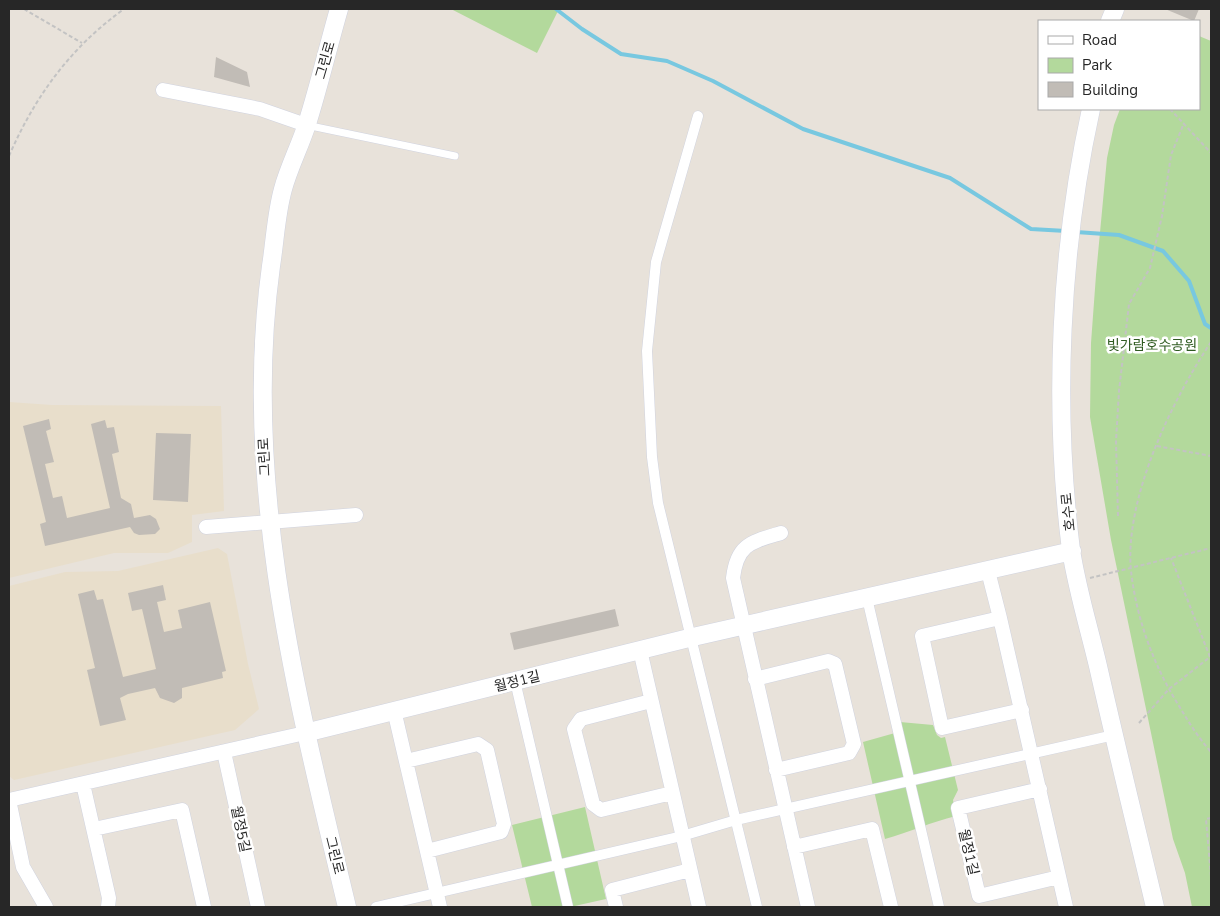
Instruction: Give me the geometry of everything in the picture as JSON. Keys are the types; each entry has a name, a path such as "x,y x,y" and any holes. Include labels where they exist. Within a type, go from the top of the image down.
{"street":[{"name":"그린로","path":"339,9 306,125 283,190 266,304 261,386 263,460 269,522 305,733 347,907"},
{"path":"163,90 260,109 306,125"},
{"name":"호수로","path":"1091,110 1076,189 1068,273 1061,376 1063,466 1072,551 1078,581 1156,907"},
{"path":"698,116 656,262 647,350 652,457 658,503 693,637 757,907"},
{"path":"206,527 356,515"},
{"path":"781,533 754,541 739,552 736,558 733,578 742,626 808,907"},
{"name":"월정1길","path":"305,733 693,637 1072,551"},
{"path":"988,571 1022,710 1066,907"},
{"path":"867,598 939,907"},
{"path":"1000,618 922,636 942,728 1022,710"},
{"path":"640,650 699,907"},
{"path":"755,679 828,661 835,664 854,744 848,753 776,770"},
{"path":"515,681 568,907"},
{"path":"651,701 581,719 574,729 593,804 601,810 672,793"},
{"path":"394,710 440,907"},
{"path":"46,907 14,848 9,800 305,733"},
{"path":"376,907 682,836 785,808 1114,735"},
{"path":"406,761 478,744 487,750 504,824 501,832 427,851"},
{"name":"월정5길","path":"224,752 258,907"},
{"path":"83,784 109,898 108,907"},
{"name":"월정1길","path":"1040,790 958,808 979,896 1059,877"},
{"path":"94,828 182,810 204,907"},
{"path":"794,847 872,829 891,907"},
{"path":"616,907 612,890 690,870"}],"lane":[{"path":"306,125 455,156"}],"path":[{"path":"24,9 82,44"},
{"path":"9,156 36,100 53,77 82,44 124,9"},
{"path":"1171,110 1211,153"},
{"path":"1118,516 1117,433 1130,304 1150,268 1171,155 1184,123"},
{"path":"1211,342 1179,396 1156,446 1138,502 1131,567 1143,630 1169,689 1196,735 1211,752"},
{"path":"1156,446 1211,456"},
{"path":"1078,581 1211,548"},
{"path":"1139,723 1169,689 1210,657 1171,558"},
{"path":"1211,818 1206,819 1211,878"}],"shaded area":[{"path":"9,402 52,405 221,406 224,511 192,515 192,542 168,553 114,553 9,578"},
{"path":"218,548 227,554 248,664 259,709 235,730 14,780 9,776 9,586 65,572 118,571"}],"green space":[{"path":"451,9 559,9 537,53"},
{"name":"빛가람호수공원","path":"1200,36 1211,41 1211,907 1192,907 1185,873 1173,839 1111,540 1090,417 1091,343 1096,275 1107,158 1114,125 1120,110 1200,110"},
{"path":"900,722 933,725 937,735 941,738 945,737 958,790 953,800 956,816 885,839 863,742 902,731"},
{"path":"585,807 606,899 570,907 532,907 512,825"}],"building":[{"path":"1165,9 1199,9 1194,20"},
{"path":"216,57 247,72 250,87 214,77"},
{"path":"49,419 51,429 46,431 54,462 45,464 53,498 62,496 67,518 110,508 91,424 105,420 107,428 114,427 119,452 112,454 121,498 131,504 134,518 150,515 156,519 160,529 155,534 139,535 134,533 130,527 45,546 40,524 46,522 23,426"},
{"path":"156,433 191,434 188,502 153,500"},
{"path":"163,585 166,600 157,602 164,632 182,628 178,610 210,602 226,671 222,672 223,678 182,688 182,698 174,703 160,698 155,688 128,694 120,698 126,720 100,726 87,670 95,668 78,594 94,590 97,600 103,599 123,677 156,669 142,609 132,611 128,593"},
{"path":"615,609 619,626 514,650 510,633"}],"waterway":[{"path":"556,9 582,29 621,54 667,61 713,81 803,129 950,178 1031,229 1066,231"},
{"path":"1076,232 1119,235 1163,251 1189,281 1205,324 1211,328"}]}
